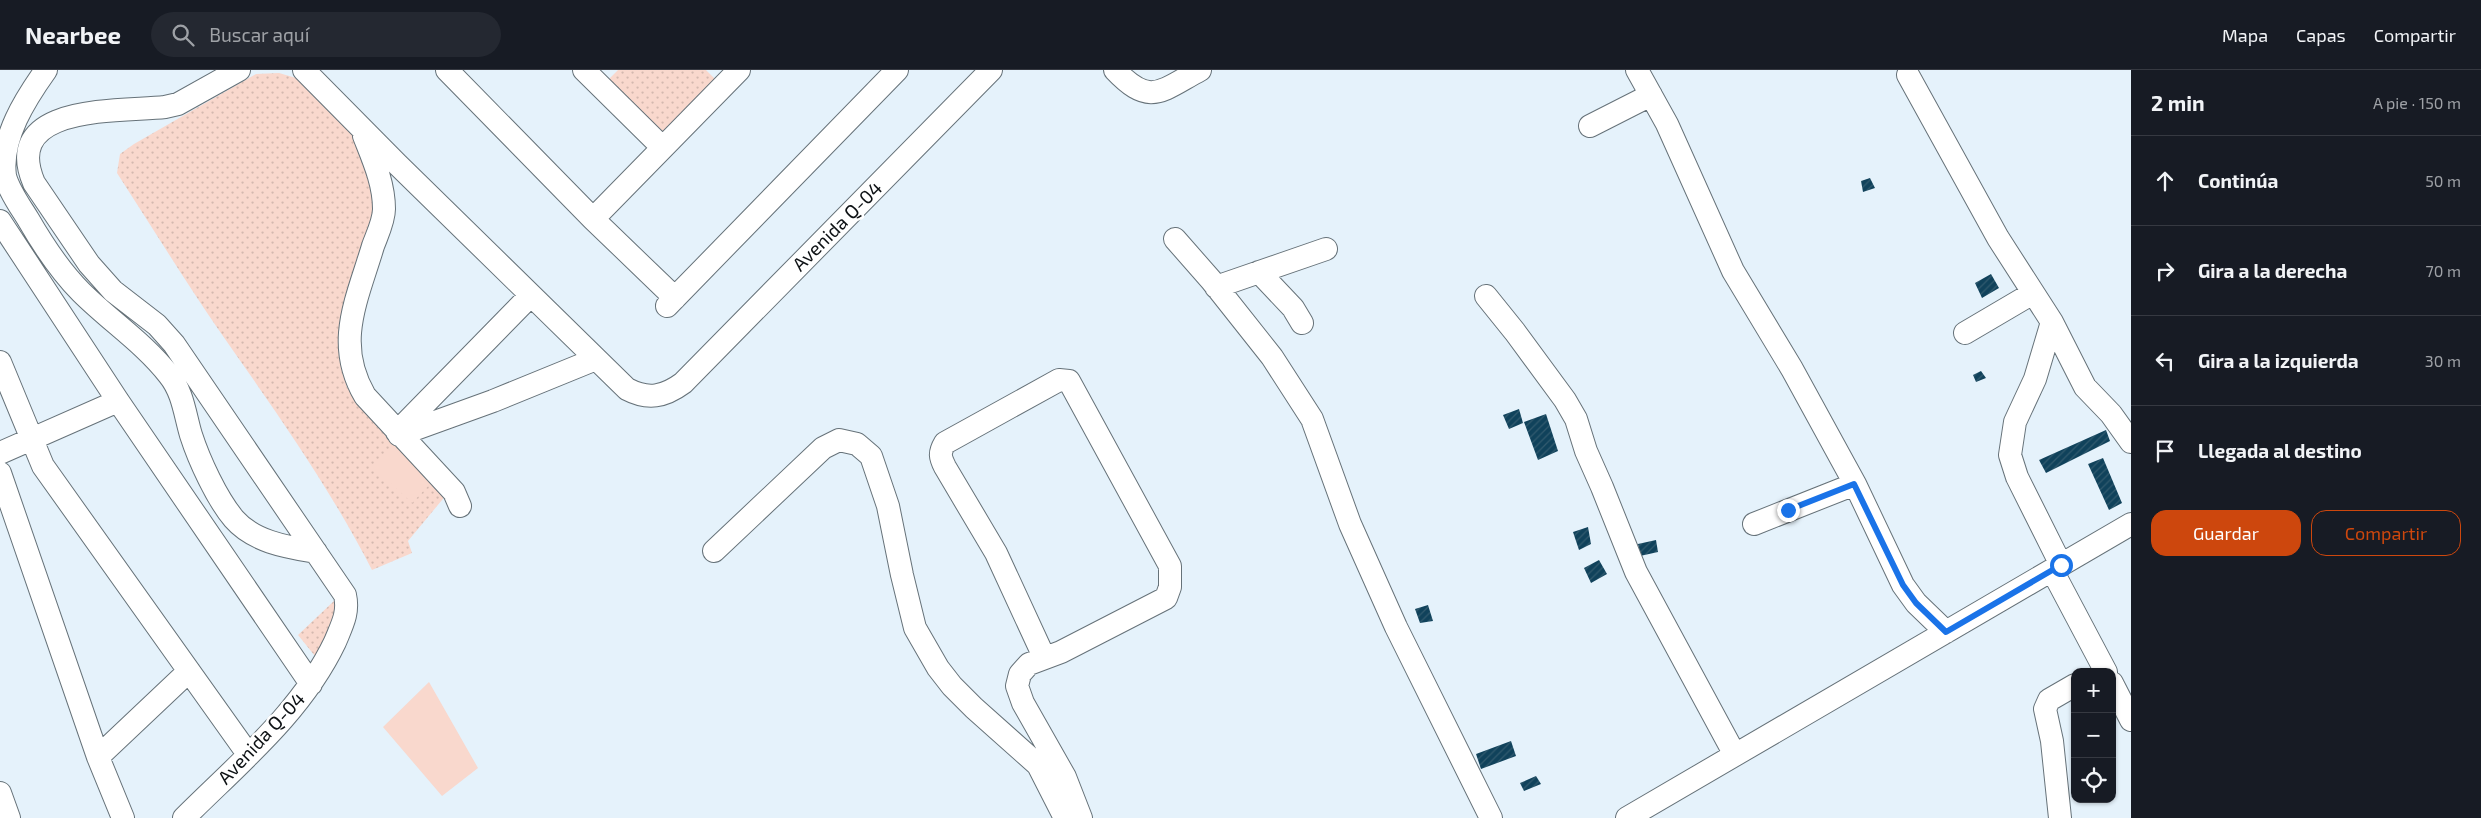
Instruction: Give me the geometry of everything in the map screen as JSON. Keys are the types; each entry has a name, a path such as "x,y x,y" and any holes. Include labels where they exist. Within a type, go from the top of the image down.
{"street":[{"path":"46,70 25,100 10,129 4,155 5,176 18,204 47,251 80,292 142,344 170,376 184,404 198,456 233,518 248,533 288,547 316,552"},
{"path":"239,70 178,104 165,108 89,113 56,120 37,133 31,144 28,166 34,184 89,264 113,291 157,325 174,344 316,552"},
{"name":"Avenida Q-04","path":"304,70 627,389 640,396 656,397 672,391 682,383 991,70"},
{"path":"447,70 671,302 897,70"},
{"path":"1127,74 1142,92 1157,93 1200,70"},
{"path":"1637,70 1667,124 1733,271 1792,369 1854,484 1903,585 1916,603 1946,632"},
{"path":"593,220 729,73"},
{"path":"597,74 662,147"},
{"path":"1908,75 1998,238 2052,322 2085,386 2111,414 2131,442"},
{"path":"1590,126 1651,95"},
{"path":"359,124 378,172 384,211 352,316 349,353 355,378 365,396 454,492 460,506"},
{"path":"0,220 118,401 311,684"},
{"path":"1175,239 1272,357 1312,419 1350,524 1491,818"},
{"path":"1216,287 1326,249"},
{"path":"1258,272 1293,308 1302,324"},
{"path":"1965,333 2033,293"},
{"path":"398,433 531,295"},
{"path":"1486,296 1565,400 1576,419 1586,451 1636,572 1735,755"},
{"path":"2052,322 2035,379 2015,422 2010,455 2017,477 2056,567 2103,668"},
{"path":"398,433 492,401 596,358"},
{"path":"0,362 34,439 43,466 248,754"},
{"path":"1044,657 996,553 940,458 940,451 945,443 1059,380 1069,381 1170,566 1170,587 1166,598 1062,652 1029,664 1020,674 1018,686 1023,702 1065,777 1082,818"},
{"path":"0,453 118,401"},
{"path":"714,551 823,448 839,440 857,444 871,456 888,506 915,628 938,668 952,686 1038,765 1065,818"},
{"path":"0,473 98,757 123,818"},
{"path":"1754,524 1854,484"},
{"path":"1627,818 2131,524"},
{"name":"Avenida Q-04","path":"184,818 287,716 311,684 344,621 348,607 345,594 316,552"},
{"path":"98,757 189,671"},
{"path":"2060,818 2052,741 2045,709 2050,700 2071,688"},
{"path":"2116,692 2131,720"},
{"path":"0,793 9,818"}],"shaded area":[{"path":"618,70 706,70 718,82 666,140 606,82"},
{"path":"279,73 296,78 353,130 371,172 373,220 340,358 347,387 359,405 447,494 408,541 412,553 372,570 318,476 203,307 117,173 120,154 134,144 256,74"},
{"path":"394,448 431,483 412,503 374,468"},
{"path":"335,600 342,603 319,661 298,635"},
{"path":"429,682 478,768 442,796 383,727"}],"building":[{"path":"1870,178 1875,188 1863,192 1861,181"},
{"path":"1991,274 1999,288 1982,298 1975,283"},
{"path":"1981,371 1986,378 1976,382 1973,375"},
{"path":"1519,409 1523,423 1509,429 1503,415"},
{"path":"1546,414 1558,451 1538,460 1524,422"},
{"path":"2106,430 2110,441 2046,473 2039,460"},
{"path":"2103,458 2122,503 2109,510 2088,464"},
{"path":"1588,527 1591,544 1579,550 1573,532"},
{"path":"1656,540 1658,552 1640,556 1638,544"},
{"path":"1599,560 1607,574 1591,583 1584,568"},
{"path":"1428,605 1433,621 1420,623 1415,609"},
{"path":"1511,741 1516,756 1481,769 1476,754"},
{"path":"1536,776 1541,784 1524,791 1520,783"}],"route":[{"path":"1788,510 1854,484 1871,515 1903,585 1916,603 1946,632 2061,565"}]}
